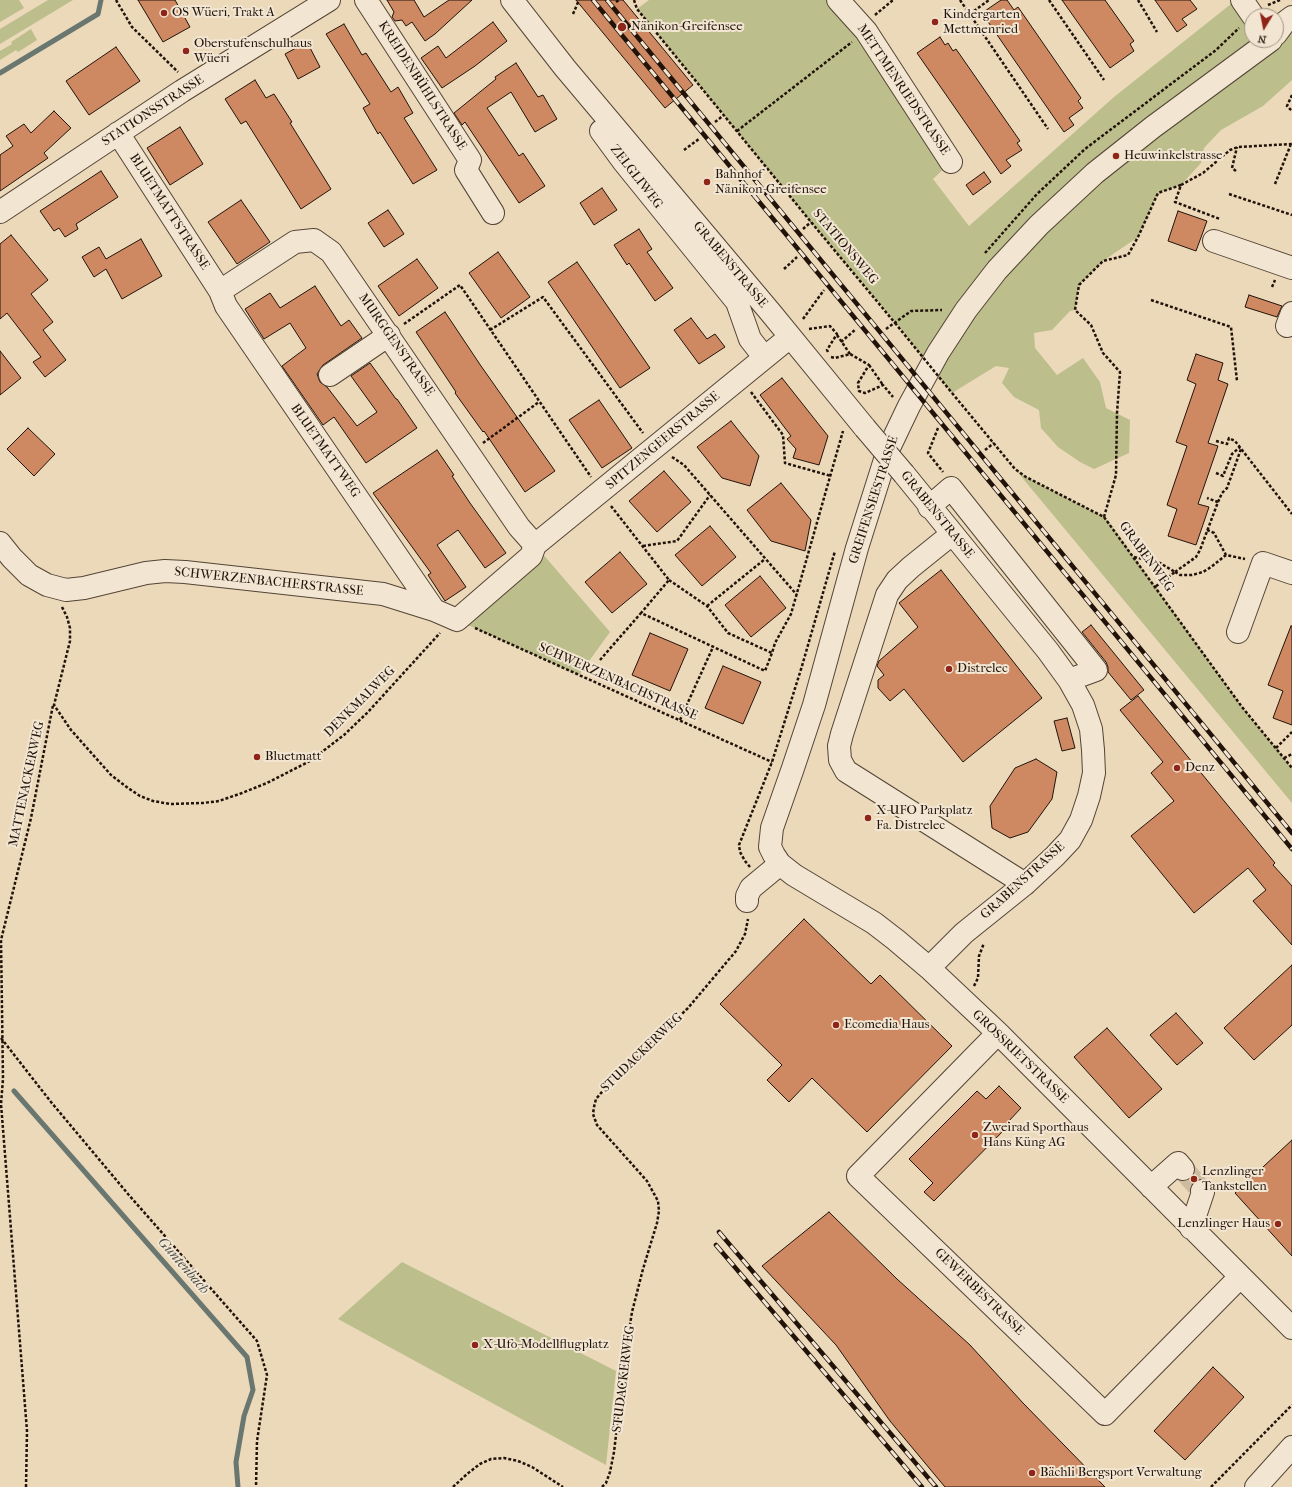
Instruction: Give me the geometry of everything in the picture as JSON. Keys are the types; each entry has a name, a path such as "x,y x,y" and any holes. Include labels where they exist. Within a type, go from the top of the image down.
{"street":[{"name":"STATIONSSTRASSE","path":"0,212 189,86 329,0"},
{"name":"KREIDENBÜHLSTRASSE","path":"366,0 470,160 466,170 493,213"},
{"name":"ZELGLIWEG","path":"501,0 514,22 588,113 623,161 737,302 750,339 764,357"},
{"name":"GRABENSTRASSE","path":"512,0 565,68 904,474 929,507 1048,651 1084,704 1091,729 1094,750 1094,773 1089,796 1081,820 1070,840 1024,884 964,933 929,968"},
{"name":"METTMENRIEDSTRASSE","path":"838,0 866,31 951,162"},
{"path":"1242,0 1253,8"},
{"name":"GREIFENSEESTRASSE","path":"775,817 814,705 857,548 888,450 909,406 938,353 966,310 997,270 1045,219 1095,173 1153,127 1261,48"},
{"name":"BLUETMATTSTRASSE","path":"118,133 220,291"},
{"name":"MURGGENSTRASSE","path":"220,291 295,242 314,240 331,252 519,527 535,545"},
{"path":"1214,241 1292,268"},
{"name":"BLUETMATTWEG","path":"220,291 226,306 434,610"},
{"path":"330,374 388,335"},
{"name":"SPITZENGEERSTRASSE","path":"457,620 531,556 535,545 790,337"},
{"path":"929,507 951,488 1096,670 1069,680"},
{"path":"952,534 911,566 897,580 887,595 839,746 840,760 846,771 1024,884"},
{"name":"SCHWERZENBACHERSTRASSE","path":"0,543 28,575 47,585 66,590 84,588 146,573 165,571 185,572 383,594 434,610 457,620"},
{"path":"1238,632 1263,564 1292,573"},
{"name":"GROSSRIETSTRASSE","path":"775,817 770,847 780,864 794,875 874,923 929,968 998,1033 1292,1328"},
{"path":"747,901 747,896 751,888 780,864"},
{"name":"GEWERBESTRASSE","path":"998,1033 858,1176 1105,1414 1240,1277"},
{"path":"1151,1187 1178,1163 1183,1169"},
{"path":"1191,1228 1203,1192 1202,1191"},
{"path":"1256,1487 1292,1447"}],"path":[{"path":"116,0 132,27 182,76 189,86"},
{"path":"573,14 579,0"},
{"name":"STATIONSWEG","path":"634,0 638,9 952,393"},
{"path":"960,0 1048,129"},
{"path":"970,14 989,0"},
{"path":"1049,0 1104,80"},
{"path":"1138,0 1158,32"},
{"path":"1265,8 1280,0"},
{"path":"737,131 866,31"},
{"path":"1292,95 1288,106 1292,111"},
{"path":"715,122 724,115"},
{"path":"684,150 699,138"},
{"path":"1104,517 1116,475 1117,413 1120,372 1103,353 1091,324 1075,310 1079,285 1103,261 1128,256 1158,193 1181,185 1203,173 1230,150 1238,147 1291,144 1275,184"},
{"path":"1236,171 1232,168 1238,147"},
{"path":"1181,185 1176,202 1220,219"},
{"path":"1229,194 1292,215"},
{"path":"803,229 811,222"},
{"path":"784,268 797,257"},
{"path":"388,335 460,285 601,492 669,580 707,606 728,632 772,653"},
{"path":"803,319 824,290"},
{"path":"490,330 543,297 657,446 684,465 797,595"},
{"path":"1151,300 1231,327 1237,381"},
{"path":"886,329 910,312 942,310"},
{"path":"798,315 803,319 804,326 810,329 830,326 850,354 869,365 893,397"},
{"path":"841,342 856,330"},
{"path":"837,334 827,350 830,357 835,358 850,354"},
{"path":"869,365 858,383 859,391 865,393 883,385"},
{"path":"740,378 783,435 785,463 830,476"},
{"name":"GRABENWEG","path":"952,393 1015,469 1026,477 1104,517 1242,707 1292,768"},
{"path":"469,453 539,402"},
{"path":"641,613 764,670 775,643 791,614 849,409"},
{"path":"938,428 928,453 942,470 951,488"},
{"path":"1216,441 1227,444 1229,438 1235,440 1292,514"},
{"path":"985,450 994,443"},
{"path":"1216,474 1223,476 1232,454 1241,447"},
{"path":"1155,587 1196,557 1222,493 1227,488 1241,447"},
{"path":"643,546 677,541 710,495"},
{"path":"1208,498 1218,502"},
{"path":"1208,530 1214,533 1226,555 1263,564"},
{"path":"1134,557 1160,563 1180,575 1192,575 1203,572 1226,555"},
{"path":"707,606 765,559"},
{"path":"600,660 669,580"},
{"path":"47,585 62,606 70,628 70,640 54,705"},
{"name":"DENKMALWEG","path":"54,705 71,730 111,775 140,796 153,801 170,804 219,801 242,794 268,783 329,748 368,712 448,626 457,620"},
{"name":"SCHWERZENBACHSTRASSE","path":"457,620 772,762"},
{"path":"680,720 713,647"},
{"name":"MATTENACKERWEG","path":"26,1487 27,1430 1,1104 3,1079 1,1038 1,940 31,818 54,705"},
{"path":"1276,748 1292,732"},
{"path":"1284,758 1292,754"},
{"name":"STUDACKERWEG","path":"602,1487 606,1483 610,1472 614,1452 632,1312 659,1211 658,1201 647,1182 597,1125 593,1114 594,1107 596,1099 601,1093 688,1008 736,951 745,934 748,918 747,901"},
{"path":"970,990 976,984 978,978 979,956 984,941"},
{"path":"1,1038 56,1108 257,1341 267,1375 257,1441 256,1487"},
{"path":"0,1076 3,1079"},
{"path":"1211,1487 1292,1405"},
{"path":"453,1487 480,1464 491,1459 504,1458 518,1461 532,1467 563,1487"}],"green space":[{"path":"0,0 19,0 24,8 0,22"},
{"path":"48,0 73,0 0,44 0,29"},
{"path":"649,0 838,0 951,162 933,179 969,226 1114,97 1236,0 1244,8 1244,48 1284,48 1284,36 1292,32 1292,80 1263,106 1221,130 1204,148 1201,163 1181,185 1158,193 1138,237 1103,261 1079,285 1075,310 1070,311 1052,330 1034,333 1035,348 1057,375 1083,358 1100,382 1106,408 1130,420 1129,453 1094,469 1080,462 1058,447 1041,428 1039,410 1014,397 1002,383 1009,368 996,366 952,393 637,9"},
{"path":"31,29 37,40 18,52 16,50 0,60 0,51 12,44 11,42"},
{"path":"1015,469 1026,477 1104,517 1109,522 1242,707 1292,768 1292,803"},
{"path":"535,545 610,632 579,675 457,620"},
{"name":"X-Ufo-Modellflugplatz","path":"402,1262 616,1371 606,1465 338,1319"}],"building":[{"name":"OS Wüeri, Trakt A","path":"138,0 175,0 190,27 163,42"},
{"path":"387,0 414,0 424,17 449,0 472,0 435,34 425,41 412,22 406,26 402,20 395,21 392,17 394,12"},
{"path":"576,0 623,0 693,85 665,108"},
{"path":"1001,0 1007,0 1014,10 1018,7 1081,98 1078,101 1083,108 1069,118 1074,125 1064,132 982,13"},
{"path":"1062,0 1105,0 1134,41 1130,44 1134,51 1110,68"},
{"path":"1155,0 1190,0 1197,9 1182,19 1187,25 1177,32"},
{"path":"493,22 507,41 475,66 442,88 421,58 438,46 446,58"},
{"path":"344,24 362,55 366,53 391,92 398,87 413,113 404,118 437,170 413,184 380,132 378,134 363,108 370,104 326,34"},
{"path":"940,37 945,45 948,43 953,51 956,49 1020,141 1017,143 1022,150 1006,160 1011,166 1001,174 917,53"},
{"path":"307,42 320,67 298,79 285,54"},
{"path":"116,47 140,81 89,115 66,81"},
{"path":"516,63 538,97 543,95 557,119 535,132 511,92 487,108 519,156 523,153 545,186 519,203 465,122 462,125 454,113 496,79 495,77"},
{"path":"255,80 266,98 274,94 292,122 290,123 331,189 301,209 246,121 241,124 225,99"},
{"path":"54,111 71,128 44,153 48,158 0,191 0,155 13,146 6,136 24,124 31,133"},
{"path":"180,127 203,164 170,185 147,148"},
{"path":"101,171 118,197 76,224 78,229 65,237 59,228 54,231 40,211"},
{"path":"984,172 991,182 973,195 966,185"},
{"path":"602,188 617,210 594,225 580,203"},
{"path":"241,200 270,242 237,264 208,222"},
{"path":"388,210 404,234 384,247 368,223"},
{"path":"1178,211 1207,221 1196,251 1168,241"},
{"path":"639,229 652,249 647,252 673,288 655,301 629,263 627,265 614,245"},
{"path":"11,235 48,280 31,294 53,322 43,330 66,360 45,377 33,362 41,357 7,313 0,319 0,244"},
{"path":"141,239 162,276 122,299 106,269 94,277 82,257 99,247 106,259"},
{"path":"498,252 530,297 501,318 469,273"},
{"path":"417,259 438,288 399,316 378,286"},
{"path":"577,262 650,368 620,388 548,282"},
{"path":"315,286 341,326 349,320 362,338 323,365 317,374 320,382 327,387 357,426 377,412 351,376 370,363 417,428 366,463 334,417 323,425 282,366 306,348 290,323 264,339 245,309 270,293 280,308"},
{"path":"1249,295 1282,306 1277,317 1245,307"},
{"path":"445,312 555,471 525,492 484,431 483,432 455,393 456,392 416,332"},
{"path":"691,318 707,339 715,334 725,347 699,364 674,330"},
{"path":"0,351 21,378 0,395"},
{"path":"1196,354 1223,363 1218,380 1228,384 1208,443 1218,446 1198,504 1209,507 1196,545 1168,536 1177,509 1167,505 1187,446 1176,442 1196,384 1187,380"},
{"path":"782,378 828,436 819,465 793,458 796,449 787,439 791,436 760,395"},
{"path":"599,400 632,448 602,468 569,420"},
{"path":"731,421 759,456 750,486 722,478 697,447"},
{"path":"28,428 55,454 34,476 7,449"},
{"path":"437,450 454,475 452,476 470,503 506,553 485,568 458,530 437,545 466,587 445,601 428,575 431,573 373,493"},
{"path":"664,471 691,502 657,532 629,501"},
{"path":"781,483 811,520 805,551 771,541 747,510"},
{"path":"710,526 736,557 702,586 675,555"},
{"path":"620,552 647,584 612,613 585,582"},
{"name":"Distrelec","path":"941,570 1042,698 963,762 904,689 890,701 878,688 878,680 884,675 877,666 879,661 918,627 899,603"},
{"path":"760,576 786,608 751,637 725,605"},
{"path":"1091,625 1144,690 1131,700 1108,672 1106,662 1082,632"},
{"path":"1291,626 1292,725 1273,718 1283,691 1268,685"},
{"path":"650,633 688,649 670,691 632,675"},
{"path":"723,666 761,682 743,724 705,708"},
{"name":"Denz","path":"1138,696 1275,863 1273,865 1292,886 1292,945 1253,901 1266,890 1248,868 1194,913 1131,836 1174,801 1151,773 1163,762 1120,710"},
{"path":"1067,718 1075,748 1062,751 1054,721"},
{"path":"1036,759 1057,772 1052,799 1028,832 1010,838 992,828 990,806 1015,768"},
{"name":"Ecomedia Haus","path":"804,919 871,984 880,975 952,1046 867,1132 812,1078 789,1102 767,1080 782,1065 720,1004"},
{"path":"1292,965 1292,1025 1254,1060 1224,1028"},
{"path":"1176,1013 1203,1043 1177,1065 1150,1035"},
{"path":"1107,1028 1162,1089 1129,1118 1074,1057"},
{"path":"999,1086 1021,1108 1008,1122 1010,1124 934,1201 924,1192 933,1183 909,1159 977,1091 986,1099"},
{"name":"Lenzlinger Haus","path":"1292,1140 1292,1256 1235,1193"},
{"path":"1195,1169 1205,1179 1199,1179 1193,1182 1190,1189 1183,1181 1191,1178 1195,1174"},
{"path":"829,1212 897,1279 970,1345 1023,1403 1105,1487 945,1487 890,1421 836,1345 762,1266"},
{"path":"1213,1367 1244,1397 1185,1460 1154,1431"}],"waterway":[{"path":"0,73 98,14 101,0"},
{"name":"Guntenbach","path":"14,1091 247,1357 253,1390 244,1416 236,1462 238,1487"}],"tunnel":[{"path":"1183,1169 1202,1191"}],"railway":[{"path":"593,0 1292,849"},
{"path":"607,0 1292,833"},
{"path":"719,1232 936,1487"},
{"path":"716,1245 922,1487"}],"place":[{"name":"OS Wüeri, Trakt A","path":"164,13"},
{"name":"Kindergarten Mettmenried","path":"935,22"},
{"name":"Nänikon-Greifensee","path":"622,27"},
{"name":"Oberstufenschulhaus Wüeri","path":"186,51"},
{"name":"Heuwinkelstrasse","path":"1116,156"},
{"name":"Bahnhof Nänikon-Greifensee","path":"707,182"},
{"name":"Distrelec","path":"949,669"},
{"name":"Bluetmatt","path":"257,757"},
{"name":"Denz","path":"1177,768"},
{"name":"X-UFO Parkplatz Fa. Distrelec","path":"868,818"},
{"name":"Ecomedia Haus","path":"836,1025"},
{"name":"Zweirad Sporthaus Hans Küng AG","path":"975,1135"},
{"name":"Lenzlinger Tankstellen","path":"1194,1179"},
{"name":"Lenzlinger Haus","path":"1278,1224"},
{"name":"X-Ufo-Modellflugplatz","path":"475,1345"},
{"name":"Bächli Bergsport Verwaltung","path":"1032,1473"}]}
